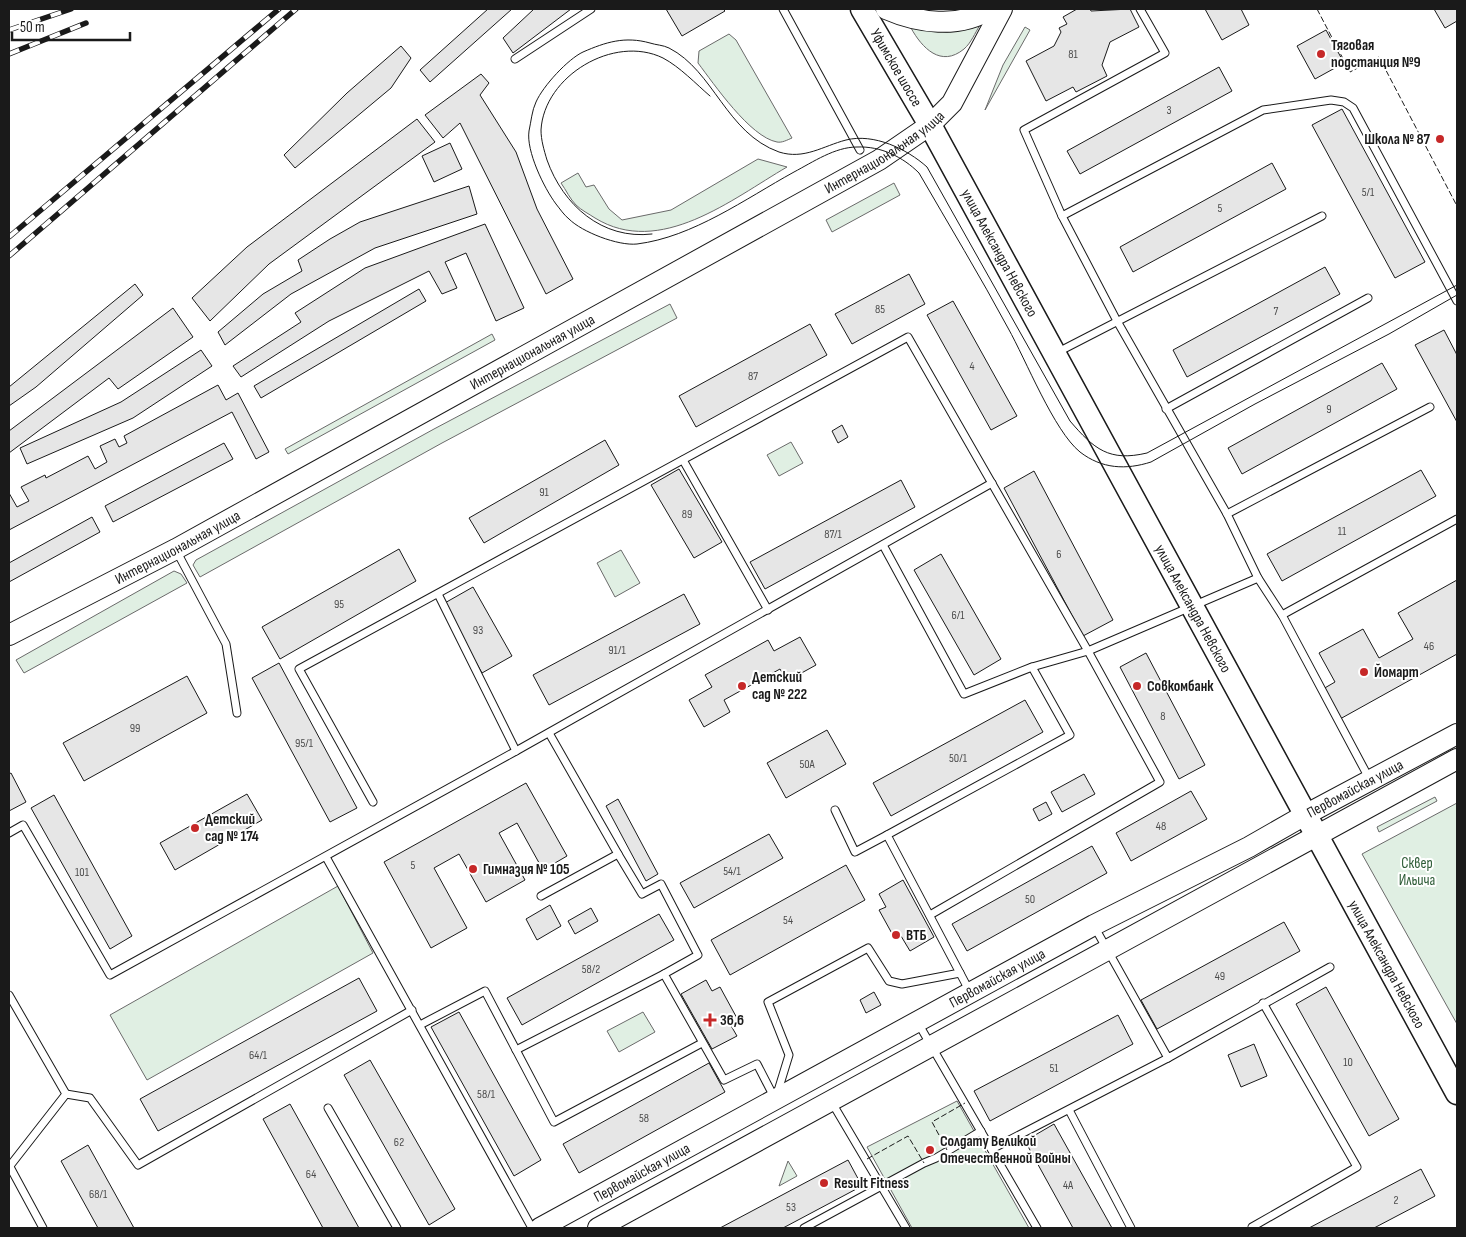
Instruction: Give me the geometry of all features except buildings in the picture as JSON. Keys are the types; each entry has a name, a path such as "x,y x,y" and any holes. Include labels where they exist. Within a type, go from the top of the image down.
{"main road":[{"name":"Уфимское шоссе","path":"862,9 930,125"},
{"path":"886,9 939,23 959,21 990,9"},
{"name":"Интернациональная улица","path":"9,636 176,549 879,160 930,125 952,103 1002,9"},
{"name":"улица Александра Невского","path":"930,125 1457,1093"},
{"name":"Первомайская улица","path":"540,1228 1094,925 1249,847 1304,814 1457,734"},
{"name":"Первомайская улица","path":"598,1228 1457,759"}],"lane":[{"path":"515,59 591,9"},
{"path":"784,9 860,150"},
{"path":"1140,9 1165,53 1024,130 1062,216 1117,321 1227,514 1258,578 1282,615 1370,780"},
{"path":"1062,216 1263,110 1331,100 1344,102 1353,108 1457,301"},
{"path":"1054,354 1322,216"},
{"path":"1166,409 1368,298"},
{"path":"373,802 299,669 908,336 1088,651 1160,782 930,915"},
{"path":"1227,514 1430,407"},
{"path":"683,460 768,610"},
{"path":"9,832 23,825 110,975 326,857 992,483"},
{"path":"1282,615 1457,519"},
{"path":"883,545 964,694 1032,667 1088,651 1193,608 1258,578"},
{"path":"176,549 226,644 237,713"},
{"path":"438,594 516,751"},
{"path":"835,810 855,852 1070,735 1032,667"},
{"path":"516,1050 698,955 661,884 642,894 549,732"},
{"path":"887,835 970,992"},
{"path":"542,896 618,854"},
{"path":"326,857 532,1228"},
{"path":"1094,925 1168,1058"},
{"path":"775,1099 789,1055 768,1002 868,948 889,981 902,984 960,973"},
{"path":"992,1149 1168,1058 1262,1003 1330,967"},
{"path":"664,974 724,1080 757,1064 775,1099"},
{"path":"420,1025 485,990 554,1122 702,1043"},
{"path":"9,995 66,1094"},
{"path":"1252,1228 1357,1167 1262,1003"},
{"path":"66,1094 90,1098 138,1165 412,1010"},
{"path":"917,1022 1038,1228"},
{"path":"43,1228 9,1167 66,1094"},
{"path":"831,1101 883,1186 906,1228"},
{"path":"328,1108 397,1228"},
{"path":"1069,1110 1131,1228"},
{"path":"809,1227 936,1158 981,1131"}],"green space":[{"path":"980,25 964,49 948,57 933,53 921,42 911,28 947,32"},
{"path":"1025,27 1030,30 985,110 1003,65"},
{"path":"729,34 736,40 792,138 783,142 777,142 756,130 733,108 698,63 699,51"},
{"path":"758,159 787,167 719,208 695,220 670,228 645,231 620,229 595,218 576,205 561,183 578,173 586,187 594,185 609,209 622,220 671,210"},
{"path":"894,183 900,195 832,232 826,220"},
{"path":"670,304 677,318 442,443 200,577 193,565 196,560 434,429"},
{"path":"492,334 495,340 288,454 285,449"},
{"path":"791,442 803,463 779,476 767,455"},
{"path":"621,550 640,583 615,597 597,563"},
{"path":"174,571 181,574 187,583 24,673 16,660"},
{"path":"1435,797 1437,801 1379,832 1377,827"},
{"name":"Сквер Ильича","path":"1457,803 1457,1024 1362,854"},
{"path":"338,886 373,953 147,1080 110,1015"},
{"path":"643,1012 655,1032 619,1052 607,1031"},
{"path":"957,1101 1029,1228 912,1228 867,1147"},
{"path":"788,1161 797,1176 779,1186"}],"tram line":[{"path":"1457,285 1147,453 1122,456 1103,451 1095,446 1070,421 927,167 910,154 890,144 857,138 805,153 788,154 779,152 761,143 746,131 698,71 684,58 667,47 632,40 600,45 583,52 563,67 539,96 529,131 530,149 541,179 551,197 564,214 582,229 601,237 629,244 658,240 698,225 738,205 832,152 866,147 875,148 899,157 919,173 997,309 1060,428 1080,452 1088,458 1106,465 1123,467 1151,462 1255,404 1389,334 1457,295"},
{"path":"652,234 634,234 617,231 601,225 574,205 563,191 547,160 541,134 545,110 554,93 568,77 585,65 604,56 624,52 644,52 663,58 682,71 710,96"}],"railway":[{"path":"9,30 71,9"},
{"path":"9,237 279,9"},
{"path":"9,256 296,9"},
{"path":"9,54 86,23"}],"fence":[{"path":"1317,9 1350,72 1379,57 1457,206"},
{"path":"947,1150 932,1122 965,1103"},
{"path":"867,1159 908,1136 924,1163"}],"place":[{"name":"Тяговая подстанция №9","path":"1321,54"},
{"name":"Школа № 87","path":"1440,139"},
{"name":"Йомарт","path":"1364,672"},
{"name":"Детский сад № 222","path":"742,686"},
{"name":"Совкомбанк","path":"1137,686"},
{"name":"Детский сад № 174","path":"195,828"},
{"name":"Гимназия № 105","path":"473,869"},
{"name":"ВТБ","path":"896,935"},
{"name":"36,6","path":"710,1020"},
{"name":"Солдату Великой Отечественной Войны","path":"930,1150"},
{"name":"Result Fitness","path":"824,1183"}]}
